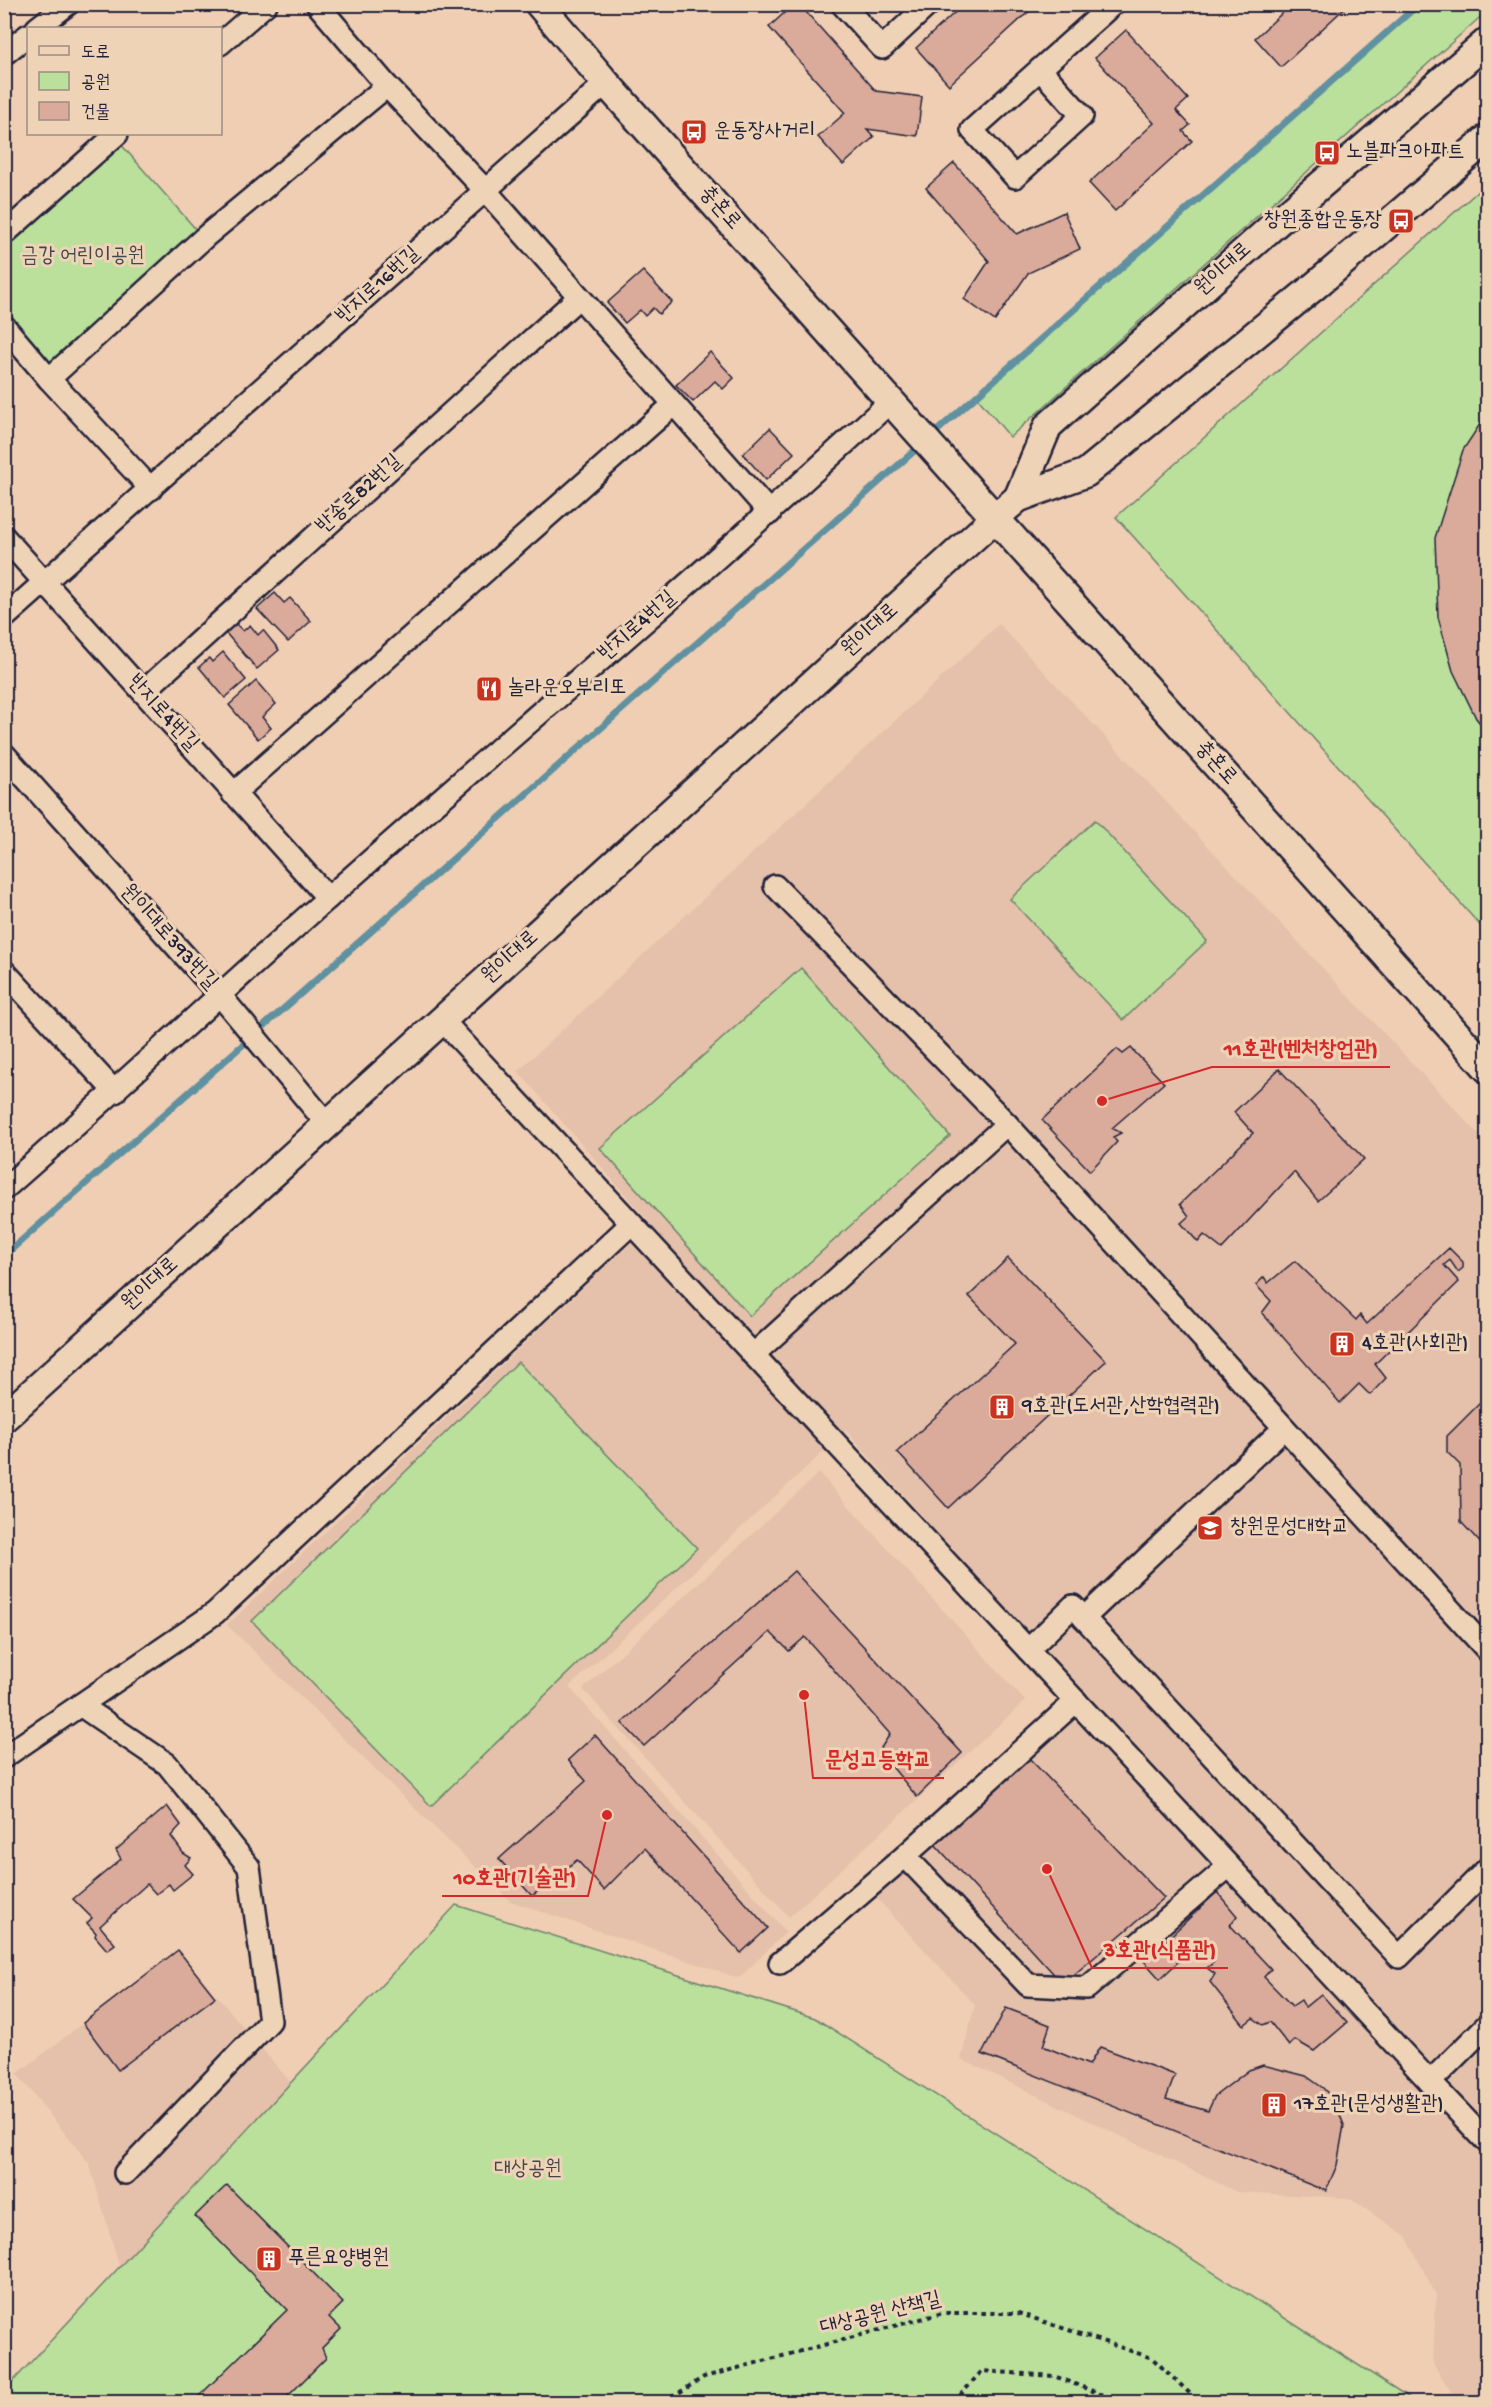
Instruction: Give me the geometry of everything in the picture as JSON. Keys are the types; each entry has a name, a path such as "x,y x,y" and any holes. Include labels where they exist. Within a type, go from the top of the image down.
{"main road":[{"name":"충혼로","path":"539,4 606,83 1488,1069"},
{"name":"원이대로","path":"1018,498 1048,426 1273,226 1488,41"},
{"name":"원이대로","path":"4,1418 1018,498 1086,473 1316,285 1488,138"}],"street":[{"path":"38,27 68,4"},
{"path":"222,42 266,4"},
{"path":"317,4 387,86 486,191 770,513"},
{"path":"842,4 882,48 929,4"},
{"path":"1040,69 1082,116 1015,177 972,130 1040,69 1113,4"},
{"path":"4,54 27,37"},
{"name":"반지로16번길","path":"4,618 606,83"},
{"path":"49,379 206,236 387,86"},
{"path":"4,234 116,135"},
{"name":"반송로82번길","path":"142,692 578,298"},
{"path":"4,326 49,379 151,489"},
{"path":"233,794 673,405"},
{"name":"반지로4번길","path":"4,1189 115,1092 219,994 328,898 896,406"},
{"path":"4,537 45,583"},
{"name":"반지로4번길","path":"45,583 328,898"},
{"name":"원이대로393번길","path":"4,754 219,994 328,1125"},
{"path":"775,886 1007,1124 1488,1651"},
{"path":"9,984 115,1092"},
{"path":"443,1021 1488,2143"},
{"path":"753,1355 1007,1124"},
{"path":"4,1757 214,1613 631,1224"},
{"path":"1084,1618 1284,1428"},
{"path":"1028,1650 1073,1606 1399,1957 1488,1868"},
{"path":"780,1963 905,1856 1076,1701"},
{"path":"80,1705 167,1764 249,1867 270,2021 125,2172"},
{"path":"905,1856 1028,1985 1087,1988 1229,1866"},
{"path":"1430,2082 1488,2024"}],"path":[{"name":"대상공원 산책길","path":"664,2403 704,2377 943,2313 1018,2313 1152,2358 1199,2403"},
{"path":"954,2403 982,2371 1054,2376 1121,2403"}],"shaded area":[{"name":"창원문성대학교","path":"999,624 1487,1143 1487,2402 1458,2402 1433,2364 1436,2295 1406,2236 1349,2198 1237,2192 961,2059 975,2005 860,1880 1074,1685 846,1431 569,1687 786,1932 739,1978 510,1901 227,1625 651,1224 518,1071"},
{"path":"819,1473 1025,1701 789,1917 583,1689"},
{"path":"178,1950 307,2102 132,2309 89,2163 17,2074"}],"green space":[{"path":"1414,5 1487,5 1487,11 1010,437 976,396"},
{"name":"금강 어린이공원","path":"118,141 200,234 53,369 5,314 4,242"},
{"path":"1487,183 1487,933 1116,517"},
{"path":"1095,820 1207,941 1123,1020 1010,899"},
{"path":"801,968 950,1136 750,1316 600,1148"},
{"path":"518,1362 697,1548 431,1806 252,1621"},
{"name":"대상공원","path":"456,1905 815,2018 1416,2402 5,2402 4,2391"}],"building":[{"path":"794,4 799,4 876,91 922,97 917,136 867,129 874,137 843,165 818,137 845,113 769,27"},
{"path":"964,4 1037,4 949,85 916,48"},
{"path":"1292,4 1349,4 1281,67 1255,38"},
{"path":"1126,30 1188,99 1176,110 1190,125 1183,131 1192,141 1115,211 1089,183 1154,123 1095,58"},
{"path":"954,163 1017,234 1064,212 1080,249 1028,273 995,321 964,299 989,261 926,188"},
{"path":"643,271 672,302 659,314 653,308 645,316 640,310 625,323 607,303"},
{"path":"710,352 734,378 723,389 715,381 693,402 676,385"},
{"path":"1488,412 1488,733 1476,718 1453,671 1438,617 1435,538 1463,450"},
{"path":"770,428 794,453 766,480 743,454"},
{"path":"275,593 284,603 290,598 311,621 288,642 257,609"},
{"path":"234,622 243,631 250,625 258,635 263,630 279,650 257,669 224,631"},
{"path":"223,652 246,680 225,698 199,667 209,658 212,662"},
{"path":"256,681 276,704 262,717 271,728 258,739 229,705"},
{"path":"1131,1048 1164,1083 1112,1128 1121,1133 1113,1137 1117,1142 1090,1171 1042,1120 1117,1049 1123,1054"},
{"path":"1279,1069 1364,1159 1318,1201 1294,1172 1222,1249 1204,1235 1198,1242 1181,1223 1189,1216 1180,1204 1253,1133 1234,1112"},
{"name":"4호관(사회관)","path":"1449,1248 1463,1262 1463,1268 1458,1272 1450,1260 1444,1265 1459,1282 1375,1364 1386,1378 1370,1395 1359,1384 1340,1403 1262,1313 1271,1301 1256,1285 1264,1277 1268,1283 1295,1261 1356,1320 1360,1315 1367,1324"},
{"name":"9호관(도서관,산학협력관)","path":"1008,1258 1106,1361 948,1508 897,1452 1015,1344 969,1296"},
{"path":"1488,1395 1488,1551 1461,1522 1460,1465 1447,1452 1447,1436"},
{"path":"794,1571 962,1753 917,1797 879,1751 890,1734 805,1637 789,1651 770,1632 644,1746 622,1723"},
{"path":"595,1735 768,1928 741,1953 645,1848 604,1890 577,1860 532,1896 499,1859 586,1781 568,1760"},
{"path":"1025,1754 1164,1898 1063,1984 932,1841"},
{"path":"167,1806 181,1825 171,1836 183,1853 191,1858 185,1865 193,1874 173,1890 169,1884 156,1894 147,1884 100,1926 115,1944 107,1950 87,1923 92,1918 73,1899 121,1859 116,1850"},
{"path":"1217,1892 1237,1916 1230,1925 1271,1969 1264,1977 1292,2006 1301,2000 1305,2007 1321,1994 1347,2023 1314,2051 1295,2040 1289,2046 1270,2022 1263,2025 1253,2018 1244,2025 1210,1982 1215,1974 1207,1968 1214,1962 1195,1946 1160,1979 1144,1961"},
{"path":"178,1950 215,1997 118,2070 83,2023"},
{"name":"17호관(문성생활관)","path":"1006,2008 1050,2025 1043,2046 1089,2065 1100,2047 1175,2075 1166,2099 1208,2111 1215,2096 1249,2070 1263,2065 1306,2076 1323,2088 1334,2100 1344,2125 1337,2165 1326,2191 982,2054"},
{"name":"푸른요양병원","path":"227,2185 343,2303 329,2317 341,2329 322,2348 326,2358 282,2402 193,2402 287,2310 195,2216"}],"waterway":[{"path":"929,438 1419,4"},
{"path":"4,1256 921,445"}],"place":[{"name":"운동장사거리","path":"694,132"},
{"name":"노블파크아파트","path":"1327,153"},
{"name":"창원종합운동장","path":"1401,221"},
{"name":"놀라운오부리또","path":"489,689"},
{"name":"11호관(벤처창업관)","path":"1102,1101"},
{"name":"4호관(사회관)","path":"1342,1344"},
{"name":"9호관(도서관,산학협력관)","path":"1002,1407"},
{"name":"창원문성대학교","path":"1210,1528"},
{"name":"문성고등학교","path":"804,1695"},
{"name":"10호관(기술관)","path":"607,1815"},
{"name":"3호관(식품관)","path":"1047,1869"},
{"name":"17호관(문성생활관)","path":"1274,2105"},
{"name":"푸른요양병원","path":"269,2259"}]}
